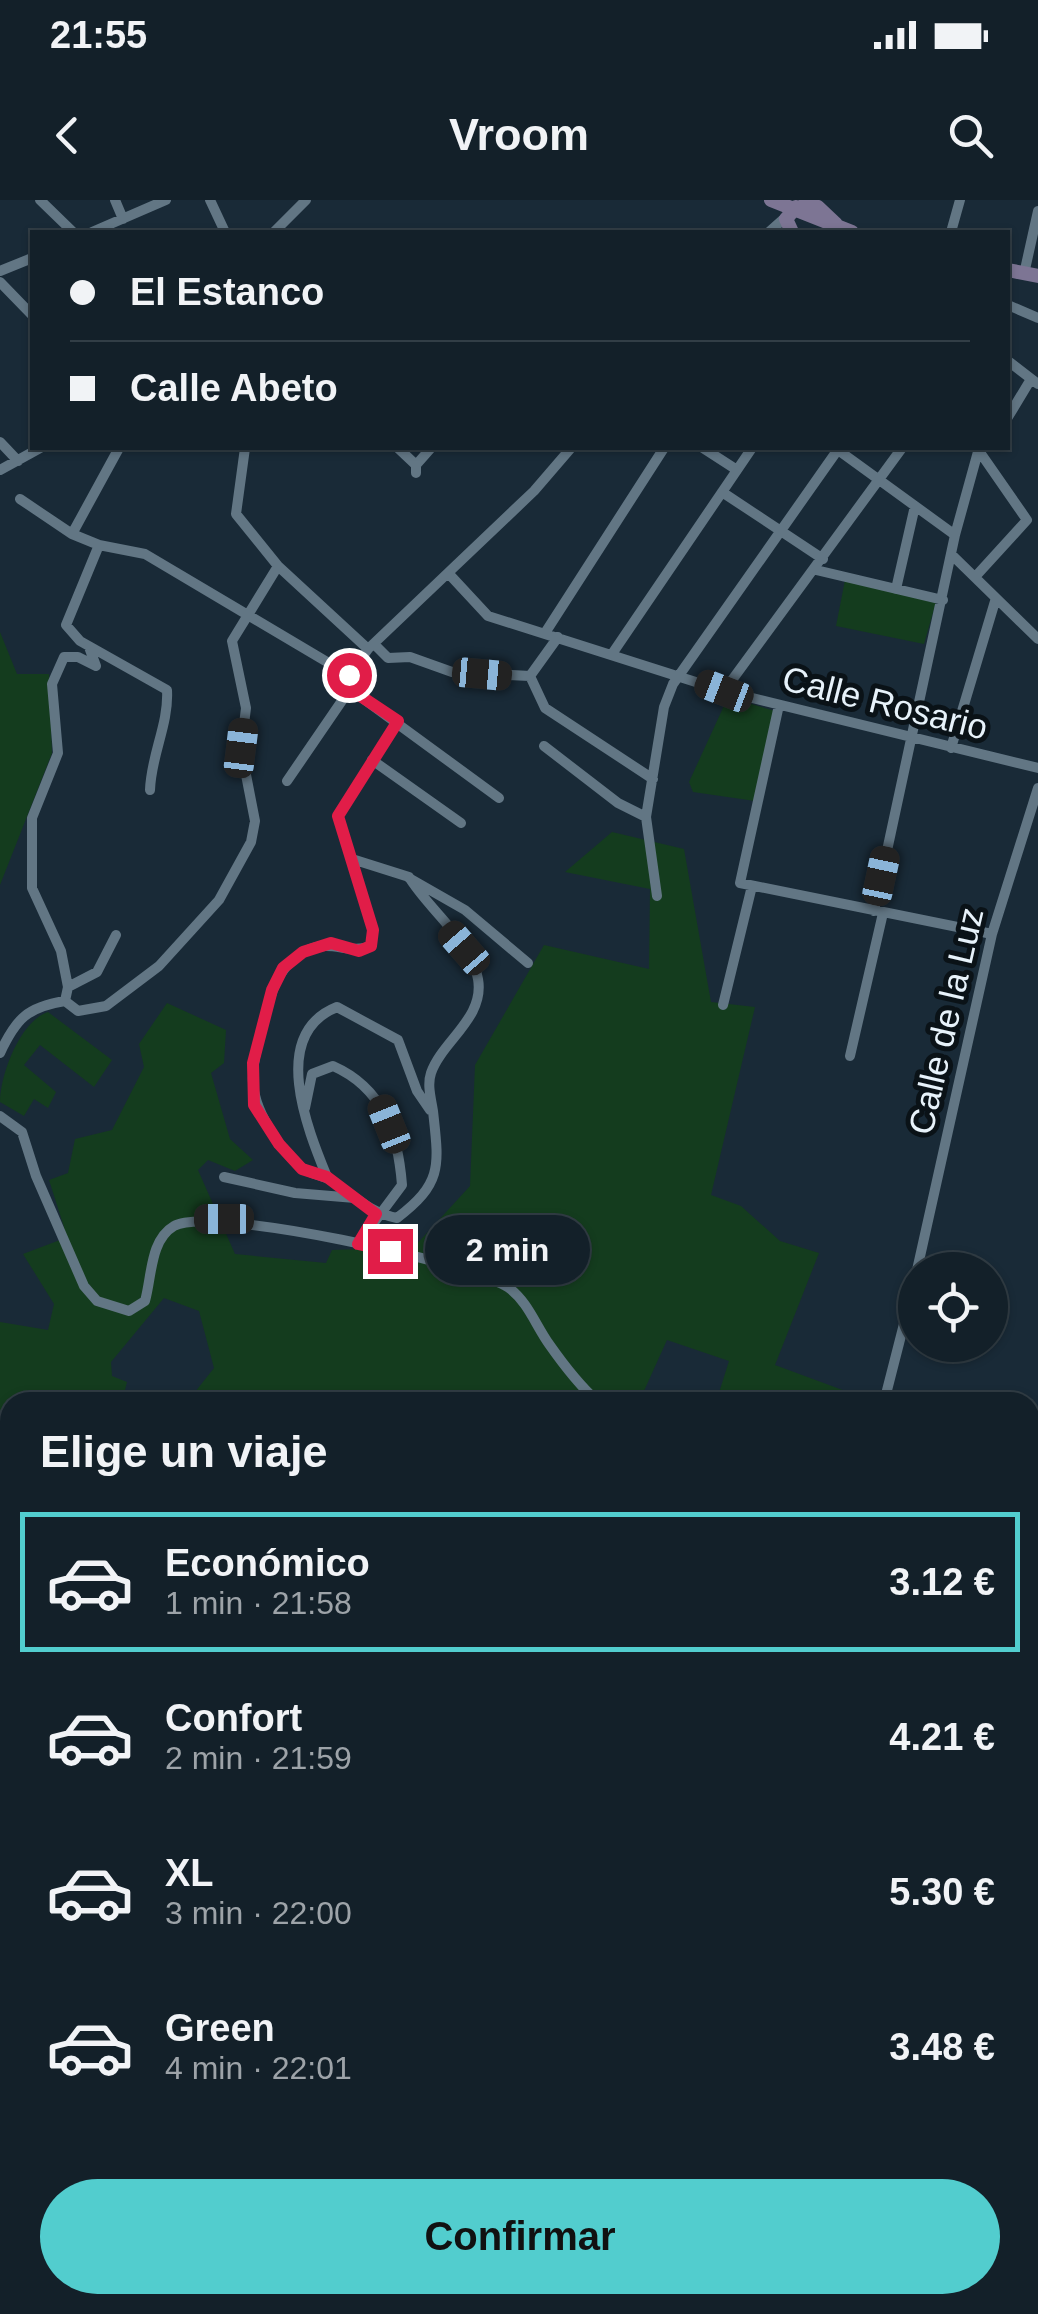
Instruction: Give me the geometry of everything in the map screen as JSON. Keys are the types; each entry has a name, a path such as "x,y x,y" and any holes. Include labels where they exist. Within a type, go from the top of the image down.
{"main road":[{"path":"763,200 789,221"},
{"path":"771,200 789,221"},
{"path":"789,221 818,207 820,217 848,230"}],"street":[{"path":"40,200 70,230"},
{"path":"115,200 124,218"},
{"path":"97,230 166,200"},
{"path":"210,200 224,230"},
{"path":"952,230 960,200"},
{"path":"276,230 304,201"},
{"path":"1031,275 1038,211"},
{"path":"0,271 30,259"},
{"path":"0,282 30,313"},
{"path":"1010,306 1038,318"},
{"path":"1010,362 1035,380 1010,413"},
{"path":"0,442 18,460"},
{"path":"0,470 36,450"},
{"path":"72,534 118,450"},
{"path":"245,450 236,514 278,566 371,646 388,658 410,657 452,672 530,676"},
{"path":"400,450 416,469 430,450"},
{"path":"287,782 350,689 349,675 371,646 534,491 569,450"},
{"path":"545,633 660,450"},
{"path":"706,450 736,470"},
{"path":"612,654 751,450"},
{"path":"657,896 646,816 664,707 680,674 837,450"},
{"path":"839,450 955,534"},
{"path":"724,691 901,450"},
{"path":"850,1056 910,738 977,450"},
{"path":"975,577 1026,520 979,450"},
{"path":"722,492 822,559"},
{"path":"20,498 72,534 99,545 144,554 349,675"},
{"path":"896,589 915,506"},
{"path":"99,545 66,625 89,647 168,690 168,710 154,752 150,790"},
{"path":"952,555 1038,640"},
{"path":"65,1001 78,1011 106,1006 159,966 219,900 251,842 255,821 241,748 246,708 232,641 278,566"},
{"path":"816,570 943,600"},
{"name":"Calle Rosario","path":"449,574 488,616 724,691 1038,768"},
{"path":"951,748 996,598"},
{"path":"530,676 558,637"},
{"path":"65,1001 68,987 61,952 32,888 32,818 58,754 52,684 64,658 78,657 96,666 89,647"},
{"path":"530,676 545,708 653,778"},
{"path":"350,689 499,798"},
{"path":"724,1005 779,705"},
{"path":"398,721 338,816 373,930 371,946 359,951 331,943 303,952 283,968 272,990 253,1063 254,1105 279,1144 302,1169 327,1177 376,1214 397,1218 423,1198 438,1176 429,1080 437,1058 454,1041 478,1000 478,978 464,948 408,877"},
{"path":"544,746 618,803 646,816"},
{"path":"372,760 461,823"},
{"name":"Calle de la Luz","path":"921,1252 992,934 1038,788"},
{"path":"352,859 408,877 465,910 528,963"},
{"path":"746,884 992,934"},
{"path":"68,987 96,972 116,935"},
{"path":"0,1053 21,1014 65,1001"},
{"path":"327,1177 303,1119 299,1074 304,1033 316,1015 337,1007 398,1040 417,1091 433,1115"},
{"path":"303,1119 312,1074 333,1066 351,1074 378,1098 400,1150 402,1185 376,1214 358,1244"},
{"path":"0,1116 22,1132 36,1176 84,1286 112,1309 129,1312 144,1301 155,1249 175,1225 196,1219 224,1219 358,1244 506,1286 590,1392"},
{"path":"224,1178 295,1193 356,1198"},
{"path":"887,1392 898,1347"}],"green space":[{"path":"845,580 936,602 924,644 836,626"},
{"path":"0,632 17,674 49,674 52,753 0,885"},
{"path":"728,697 775,711 755,801 693,792 689,782"},
{"path":"612,832 684,849 711,1002 755,1007 711,1195 741,1206 780,1241 819,1253 775,1365 848,1392 719,1392 729,1361 667,1340 644,1392 195,1392 214,1368 199,1311 164,1298 111,1362 112,1376 127,1382 124,1392 0,1392 0,1322 48,1330 54,1304 23,1254 60,1240 64,1227 49,1180 68,1173 75,1139 112,1130 144,1067 139,1044 167,1003 226,1030 224,1063 211,1073 230,1139 253,1160 235,1171 208,1160 198,1170 235,1254 326,1263 332,1250 414,1247 470,1186 475,1065 544,945 649,969 650,889 565,872"},
{"path":"48,1012 112,1060 94,1087 40,1045 24,1065 56,1092 48,1108 34,1099 24,1116 0,1102 4,1078 21,1037 38,1017"}],"route":[{"path":"349,675 350,689 398,721 338,816 373,930 371,946 359,951 331,943 303,952 283,968 272,990 253,1063 254,1105 279,1144 302,1169 327,1177 376,1214 358,1244 390,1251"}]}
